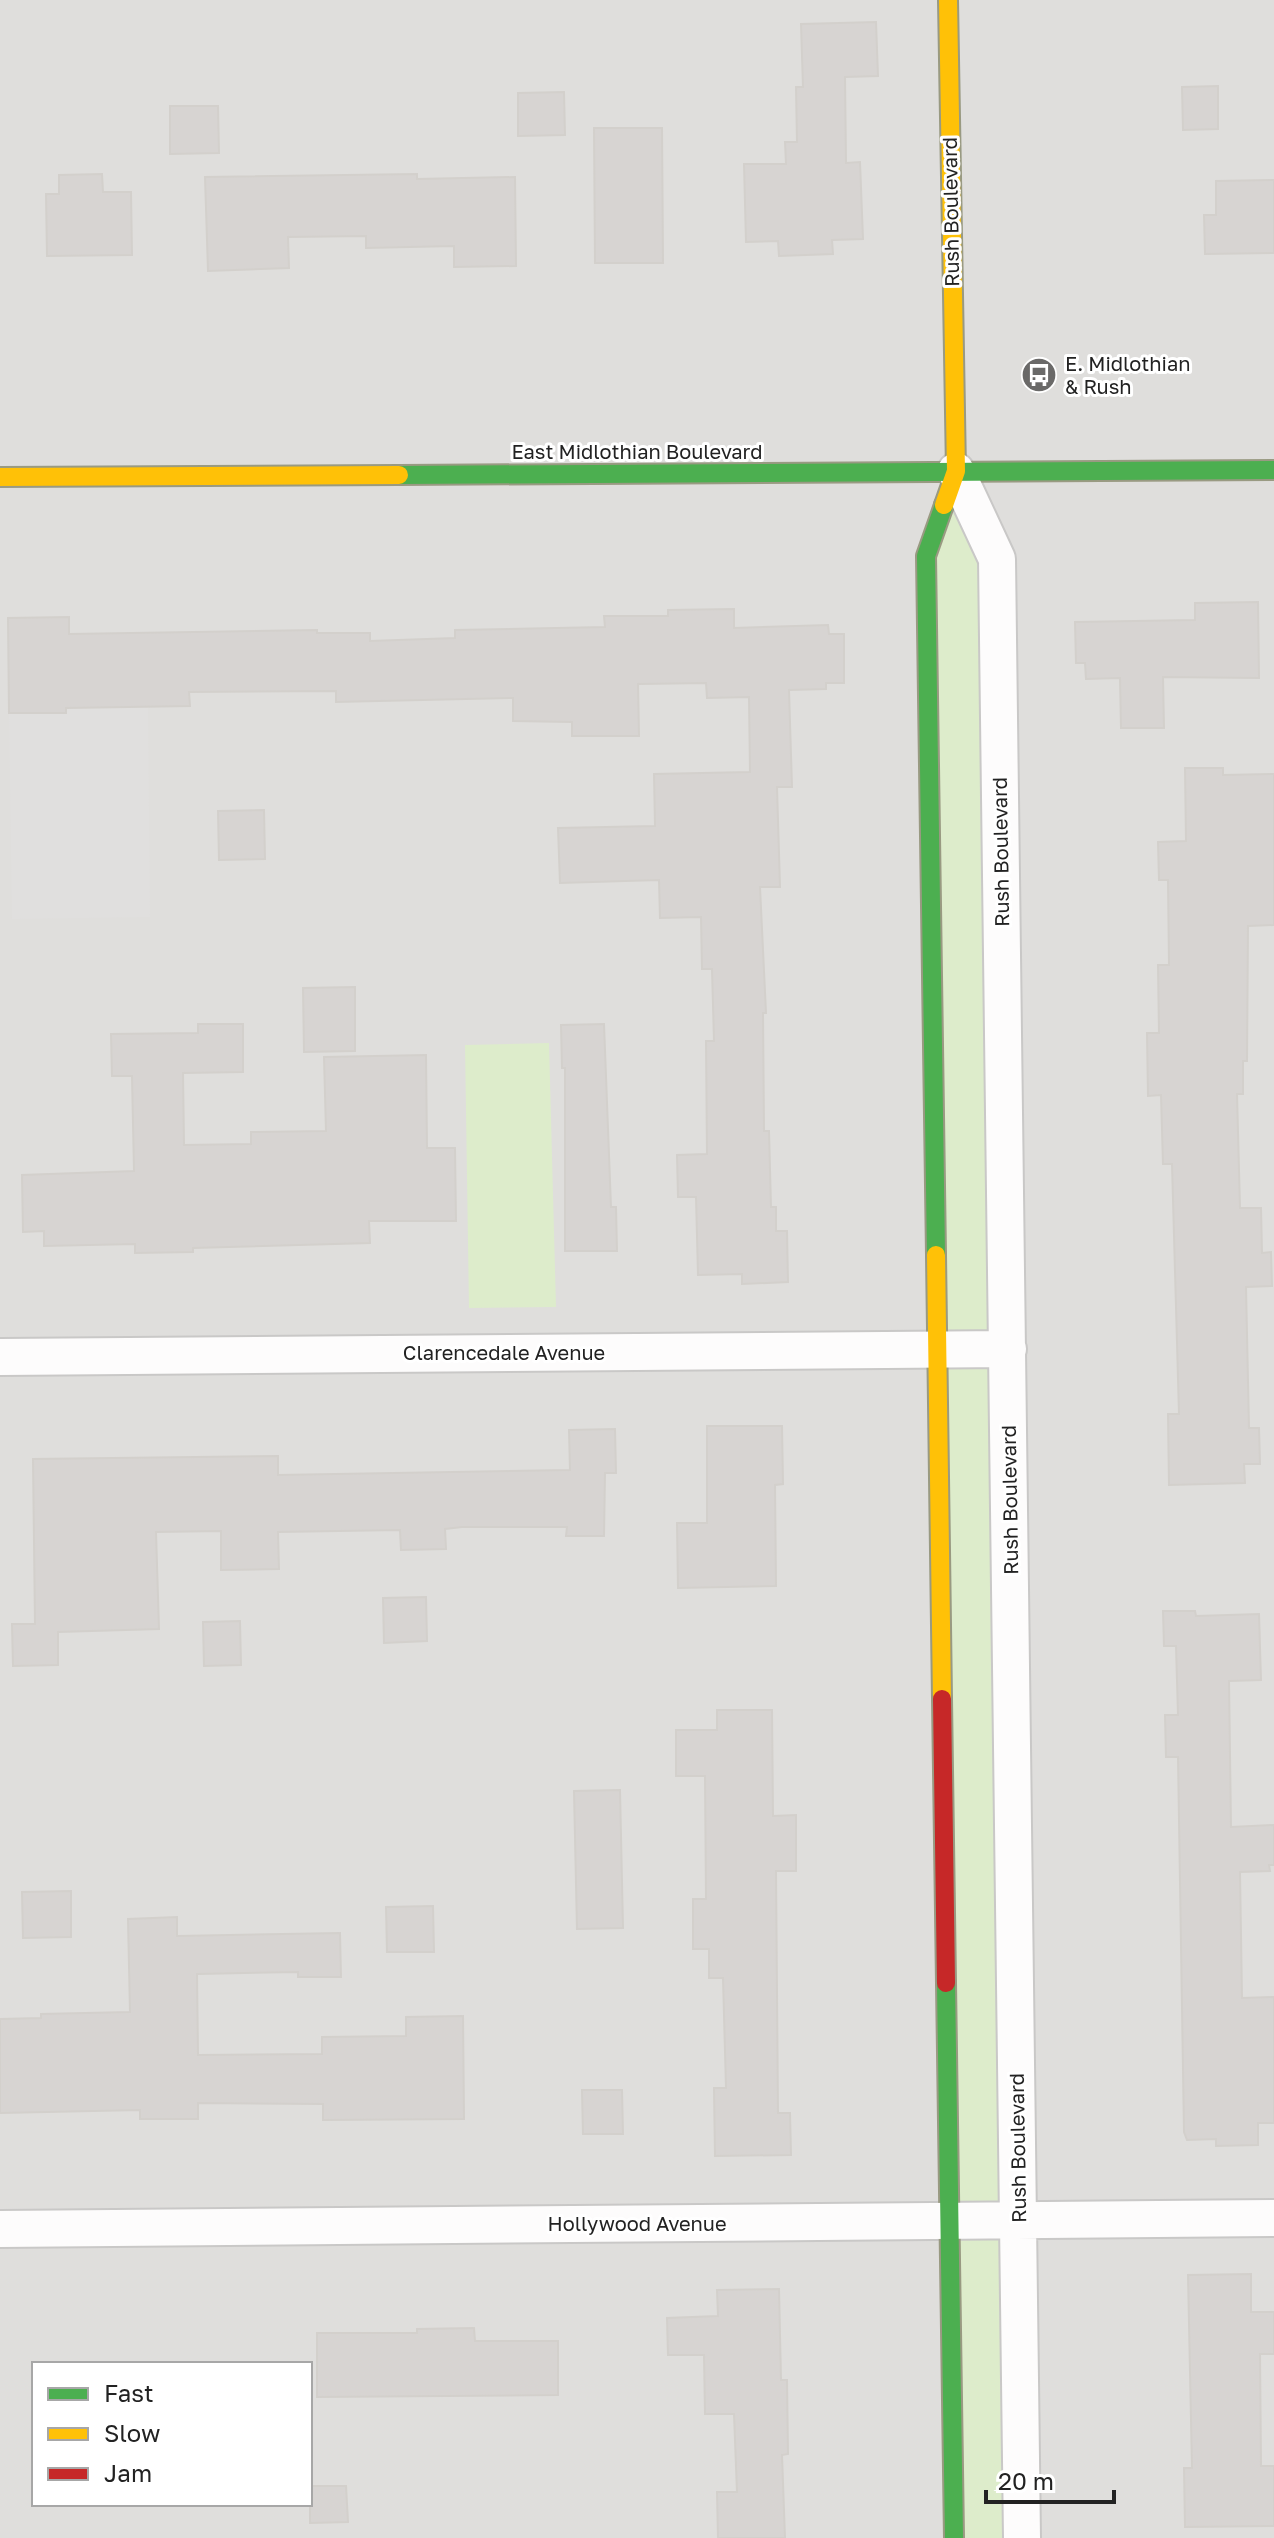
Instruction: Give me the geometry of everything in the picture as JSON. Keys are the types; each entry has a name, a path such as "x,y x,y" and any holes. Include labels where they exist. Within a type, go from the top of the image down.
{"street":[{"name":"Rush Boulevard","path":"948,0 956,471 926,556 954,2538"},
{"name":"East Midlothian Boulevard","path":"0,477 1274,470"},
{"name":"Rush Boulevard","path":"956,471 997,559 1022,2538"},
{"name":"Clarencedale Avenue","path":"0,1357 1008,1349"},
{"name":"Hollywood Avenue","path":"0,2229 1274,2218"}],"shaded area":[{"path":"0,0 1274,0 1274,2538 0,2538"},
{"path":"65,671 148,706 150,917 12,919 9,713 65,713"}],"green space":[{"path":"956,471 980,524 1022,2538 954,2538 926,556"},
{"path":"549,1043 556,1307 469,1308 465,1045"}],"building":[{"path":"876,22 878,76 845,77 846,163 860,162 863,239 832,240 833,254 779,256 778,241 746,242 744,164 786,164 785,142 797,142 796,87 803,87 801,24"},
{"path":"1218,86 1218,129 1183,130 1182,87"},
{"path":"564,92 565,135 518,136 518,93"},
{"path":"170,106 218,106 219,153 170,154"},
{"path":"594,128 662,128 663,263 595,263"},
{"path":"102,174 103,192 131,192 132,255 47,256 46,194 59,194 59,175"},
{"path":"417,174 417,179 515,177 516,266 454,267 454,246 366,248 366,236 288,237 289,268 208,271 205,177"},
{"path":"1274,180 1274,253 1205,254 1204,215 1216,215 1216,181"},
{"path":"1258,602 1259,678 1163,677 1164,728 1121,728 1120,678 1086,679 1085,663 1076,663 1075,622 1195,620 1195,603"},
{"path":"734,609 734,628 828,625 829,634 844,634 844,683 826,683 826,689 789,690 792,787 777,787 780,887 760,887 766,1013 763,1013 764,1131 769,1131 771,1207 776,1207 776,1231 787,1231 788,1282 742,1284 742,1274 698,1275 696,1197 678,1197 677,1155 707,1154 706,1041 714,1041 712,969 702,969 701,917 660,918 659,880 560,883 558,828 655,826 654,774 750,772 749,697 707,698 706,683 638,684 639,736 572,736 572,722 513,721 513,698 336,702 336,691 189,692 190,706 66,708 66,713 9,713 8,618 69,617 69,634 317,630 317,633 370,633 370,641 455,638 455,630 605,627 604,616 668,616 668,610"},
{"path":"1185,768 1223,768 1223,775 1274,774 1274,925 1248,926 1247,1061 1243,1061 1243,1094 1237,1094 1240,1208 1261,1208 1262,1253 1271,1252 1272,1286 1246,1287 1249,1428 1259,1428 1260,1464 1244,1464 1245,1483 1169,1485 1168,1414 1179,1414 1172,1164 1163,1164 1161,1095 1148,1096 1147,1033 1159,1033 1158,965 1169,965 1168,880 1159,880 1158,842 1186,841"},
{"path":"264,810 265,859 219,860 218,811"},
{"path":"355,987 355,1051 304,1052 303,988"},
{"path":"198,1024 243,1024 243,1072 183,1073 184,1145 251,1144 251,1132 326,1131 324,1057 426,1055 427,1148 455,1148 456,1221 369,1221 370,1243 193,1248 193,1252 135,1253 135,1244 44,1246 44,1231 23,1232 22,1175 134,1171 132,1076 112,1076 111,1034 198,1033"},
{"path":"604,1024 611,1207 616,1207 617,1251 565,1251 565,1068 562,1068 561,1025"},
{"path":"707,1426 782,1426 783,1484 775,1485 776,1586 678,1588 677,1523 707,1523"},
{"path":"615,1429 616,1473 605,1473 604,1536 566,1536 567,1527 462,1527 445,1529 446,1549 401,1550 400,1530 278,1532 279,1569 221,1570 221,1531 156,1532 159,1629 58,1632 58,1665 13,1666 12,1624 35,1624 33,1459 278,1456 278,1475 570,1470 569,1430"},
{"path":"426,1597 427,1641 384,1643 383,1598"},
{"path":"1163,1611 1195,1611 1196,1616 1259,1614 1261,1680 1229,1681 1231,1827 1274,1825 1274,1865 1269,1865 1270,1871 1240,1872 1242,1998 1274,1997 1274,2123 1258,2123 1258,2145 1216,2146 1216,2139 1187,2140 1184,2132 1178,1757 1166,1757 1165,1715 1178,1715 1176,1646 1164,1646"},
{"path":"240,1621 241,1665 204,1666 203,1622"},
{"path":"717,1710 772,1710 773,1816 796,1815 796,1871 776,1871 778,2113 790,2113 791,2155 715,2156 714,2088 726,2088 723,1978 709,1978 709,1949 693,1949 693,1899 706,1899 705,1776 676,1776 676,1730 717,1730"},
{"path":"620,1790 623,1928 577,1929 574,1791"},
{"path":"71,1891 71,1937 23,1938 22,1892"},
{"path":"433,1906 434,1952 387,1952 386,1907"},
{"path":"177,1917 177,1936 340,1933 341,1977 298,1977 298,1972 197,1974 198,2055 322,2054 322,2037 406,2036 406,2017 463,2016 464,2119 323,2120 323,2104 198,2103 198,2119 140,2119 140,2110 0,2113 0,2019 41,2018 41,2014 130,2012 128,1919"},
{"path":"582,2090 622,2090 623,2134 583,2134"},
{"path":"1251,2274 1251,2312 1274,2312 1274,2354 1260,2354 1261,2466 1274,2466 1274,2526 1185,2527 1184,2468 1192,2468 1188,2275"},
{"path":"779,2289 781,2380 787,2380 788,2454 782,2455 785,2538 718,2538 717,2492 737,2492 734,2414 705,2414 704,2355 668,2355 667,2318 718,2316 717,2290"},
{"path":"474,2328 475,2341 558,2341 558,2395 317,2397 317,2333 417,2333 417,2329"},
{"path":"312,2486 346,2486 348,2522 310,2523"}],"traffic: fast":[{"path":"399,475 1274,470"},
{"path":"936,1255 926,556 944,505"},
{"path":"946,1983 954,2538"}],"traffic: slow":[{"path":"944,505 956,471 948,0"},
{"path":"0,477 399,475"},
{"path":"936,1255 942,1699"}],"traffic: jam":[{"path":"942,1699 946,1983"}],"place":[{"name":"E. Midlothian & Rush","path":"1039,375"}]}
